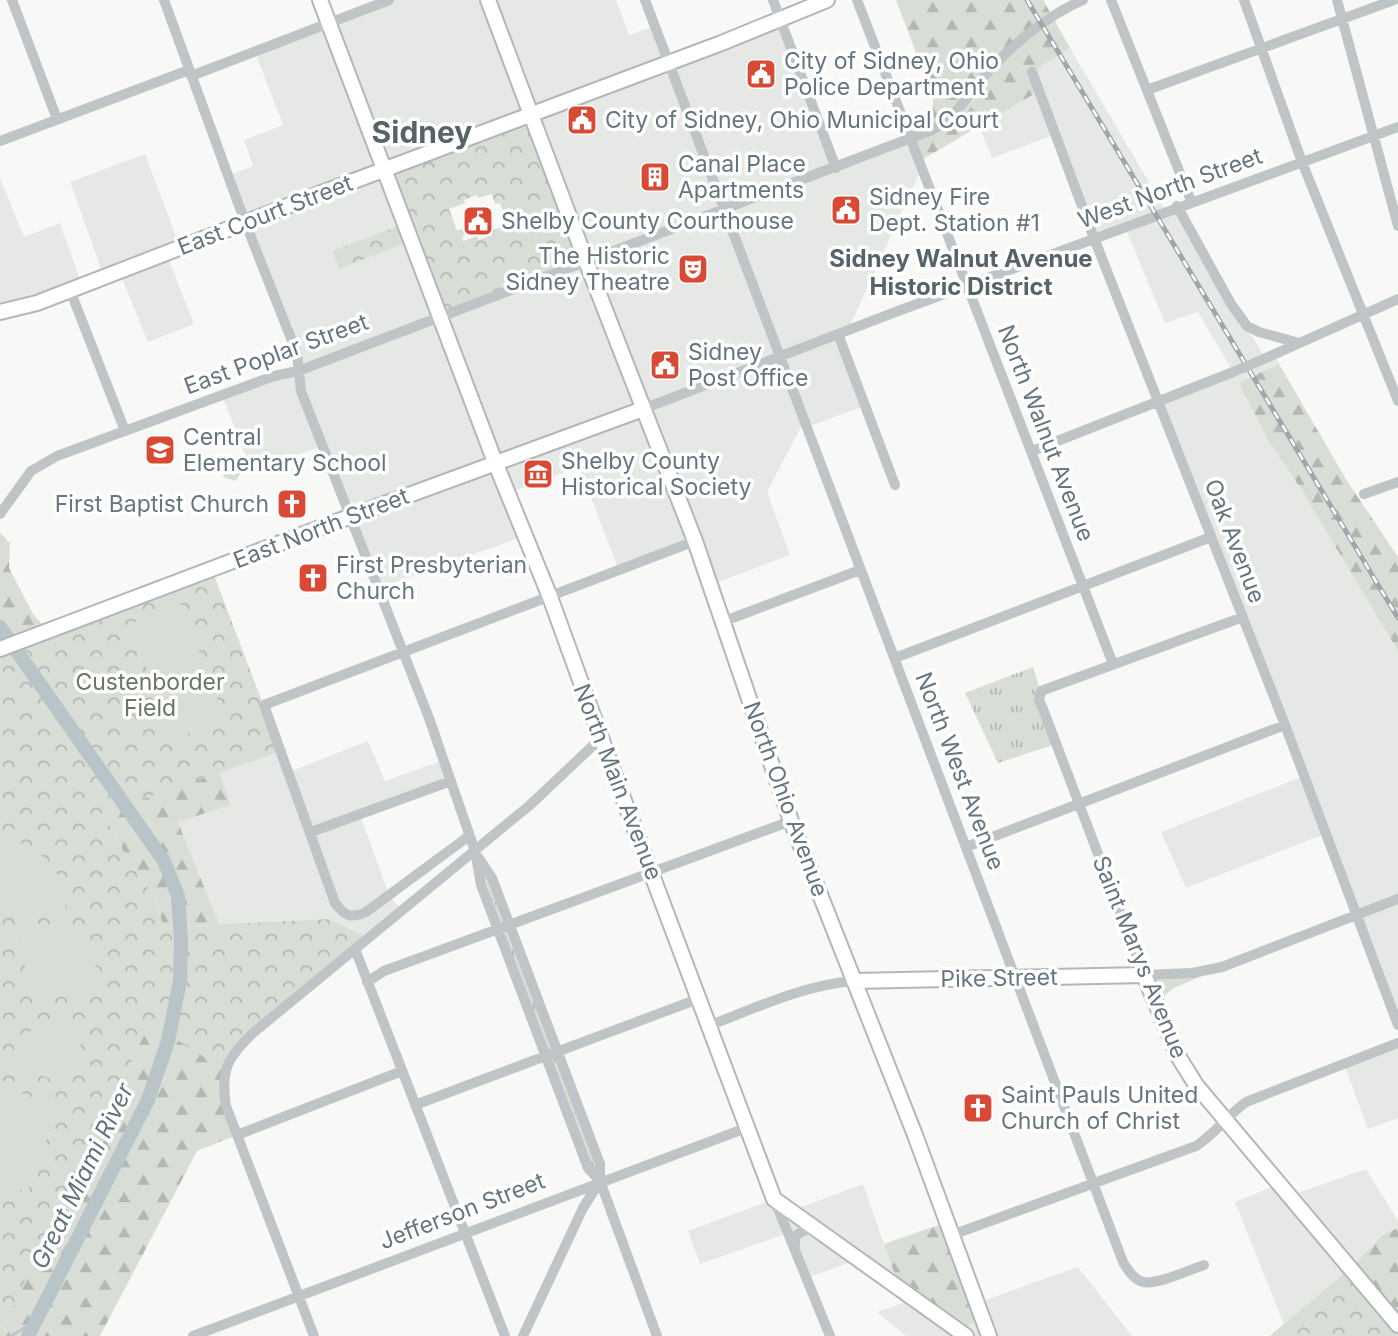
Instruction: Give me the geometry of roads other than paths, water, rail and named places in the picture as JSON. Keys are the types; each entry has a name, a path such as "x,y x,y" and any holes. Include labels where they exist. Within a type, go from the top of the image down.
{"main road":[{"name":"North Main Avenue","path":"320,0 495,462 550,597 774,1199"},
{"name":"North Ohio Avenue","path":"488,0 695,541 792,821 989,1336"},
{"name":"East Court Street","path":"0,312 37,303 245,222 531,116 827,0"},
{"name":"East North Street","path":"0,649 643,409"},
{"name":"Pike Street","path":"854,981 1144,975"},
{"name":"Saint Marys Avenue","path":"1144,975 1178,1056 1196,1085 1398,1325"},
{"path":"774,1199 966,1336"},
{"path":"944,1319 956,1325 968,1326 976,1319 977,1303"}],"street":[{"path":"12,0 57,119"},
{"path":"164,0 245,222 292,341 301,391 429,718 469,836 492,878 503,929 546,1057 588,1168 600,1181"},
{"path":"0,141 389,0"},
{"name":"North West Avenue","path":"645,0 1123,1262 1131,1275 1142,1282 1156,1281 1204,1265"},
{"path":"773,0 836,168"},
{"name":"North Walnut Avenue","path":"857,0 1113,664"},
{"name":"East Poplar Street","path":"0,514 24,478 42,464 274,376 298,371 440,315 910,140 944,124 957,113 982,79 1021,40 1051,17 1083,0"},
{"path":"1111,0 1191,201"},
{"path":"1244,0 1302,162 1398,401"},
{"path":"1337,0 1398,226"},
{"path":"1147,90 1394,0"},
{"name":"Oak Avenue","path":"1032,72 1398,1025"},
{"name":"West North Street","path":"643,409 1177,206 1398,127"},
{"path":"1177,206 1231,304 1247,326 1258,332 1299,343"},
{"path":"70,290 125,431"},
{"path":"1032,451 1233,372 1398,299"},
{"path":"838,334 895,485"},
{"path":"1364,494 1398,482"},
{"path":"895,658 1211,537"},
{"path":"469,836 366,912 354,917 345,915 335,903 264,705 695,541"},
{"path":"722,622 860,570"},
{"path":"1113,664 1243,617"},
{"name":"Saint Marys Avenue","path":"1113,664 1041,691 1040,700 1144,975"},
{"path":"966,847 1285,725"},
{"path":"314,1336 226,1106 223,1088 225,1070 233,1053 530,804 601,738"},
{"path":"311,832 452,781"},
{"path":"367,982 383,971 792,821"},
{"path":"1144,975 1192,973 1222,967 1398,899"},
{"path":"503,929 558,1052 600,1164 600,1181 657,1336"},
{"path":"355,949 505,1336"},
{"path":"708,1026 781,998 830,983 854,981"},
{"path":"415,1105 698,999"},
{"path":"952,1235 1196,1146 1246,1102 1398,1043"},
{"path":"237,1135 402,1071"},
{"name":"Jefferson Street","path":"193,1336 746,1128"},
{"path":"523,1336 583,1208 600,1181"},
{"name":"North Main Avenue","path":"774,1199 830,1336"},
{"path":"795,1249 794,1237 800,1232 807,1229 818,1231"}],"waterway":[{"name":"Great Miami River","path":"0,627 164,861 178,896 181,940 180,981 168,1041 148,1100 28,1336"},
{"path":"11,1336 35,1321"}],"railway":[{"path":"1027,0 1398,618"}],"place":[{"name":"City of Sidney, Ohio Police Department","path":"761,74"},
{"name":"City of Sidney, Ohio Municipal Court","path":"582,120"},
{"name":"Canal Place Apartments","path":"655,177"},
{"name":"Sidney Fire Dept. Station #1","path":"846,210"},
{"name":"Shelby County Courthouse","path":"478,221"},
{"name":"The Historic Sidney Theatre","path":"693,269"},
{"name":"Sidney Post Office","path":"665,365"},
{"name":"Central Elementary School","path":"160,450"},
{"name":"Shelby County Historical Society","path":"538,474"},
{"name":"First Baptist Church","path":"292,504"},
{"name":"First Presbyterian Church","path":"313,578"},
{"name":"Saint Pauls United Church of Christ","path":"978,1108"}],"district":[{"name":"Sidney","path":"422,132"},
{"name":"Sidney Walnut Avenue Historic District","path":"961,272"}],"park label":[{"name":"Custenborder Field","path":"150,695"}]}
